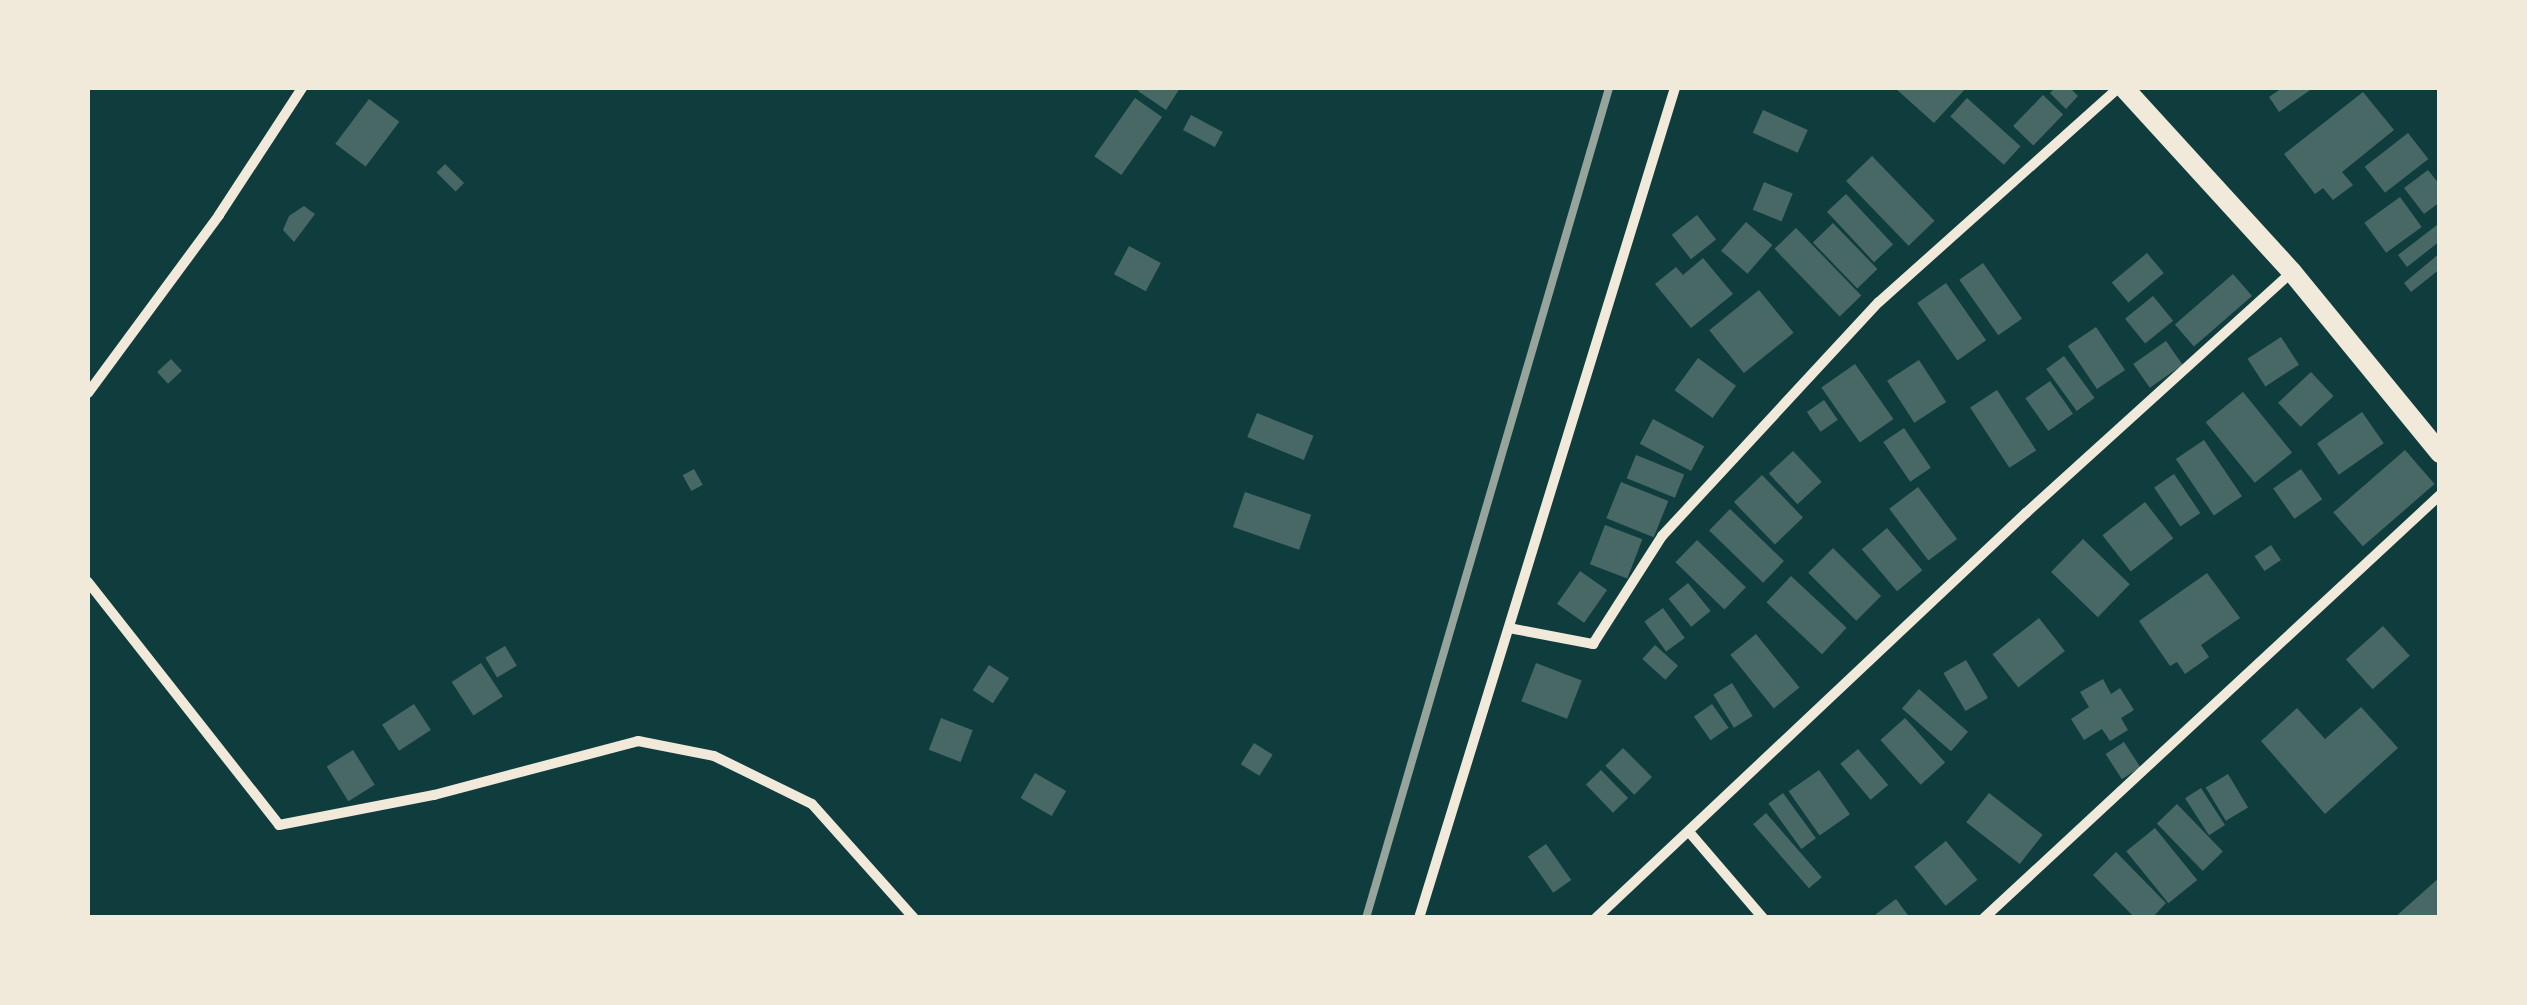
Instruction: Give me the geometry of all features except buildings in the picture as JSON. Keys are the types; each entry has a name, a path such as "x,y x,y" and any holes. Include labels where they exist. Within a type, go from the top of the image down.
{"main road":[{"path":"2121,88 2292,272 2440,453"}],"street":[{"path":"88,393 219,215 302,88"},
{"path":"1420,918 1674,88"},
{"path":"1509,628 1593,644 1662,536 1879,302 2121,88"},
{"path":"1596,918 2026,513 2292,272"},
{"path":"1984,918 2440,495"},
{"path":"88,582 279,825 434,795 638,742 714,756 812,804 914,918"},
{"path":"1690,832 1763,918"}],"railway":[{"path":"1366,918 1609,88"}]}
